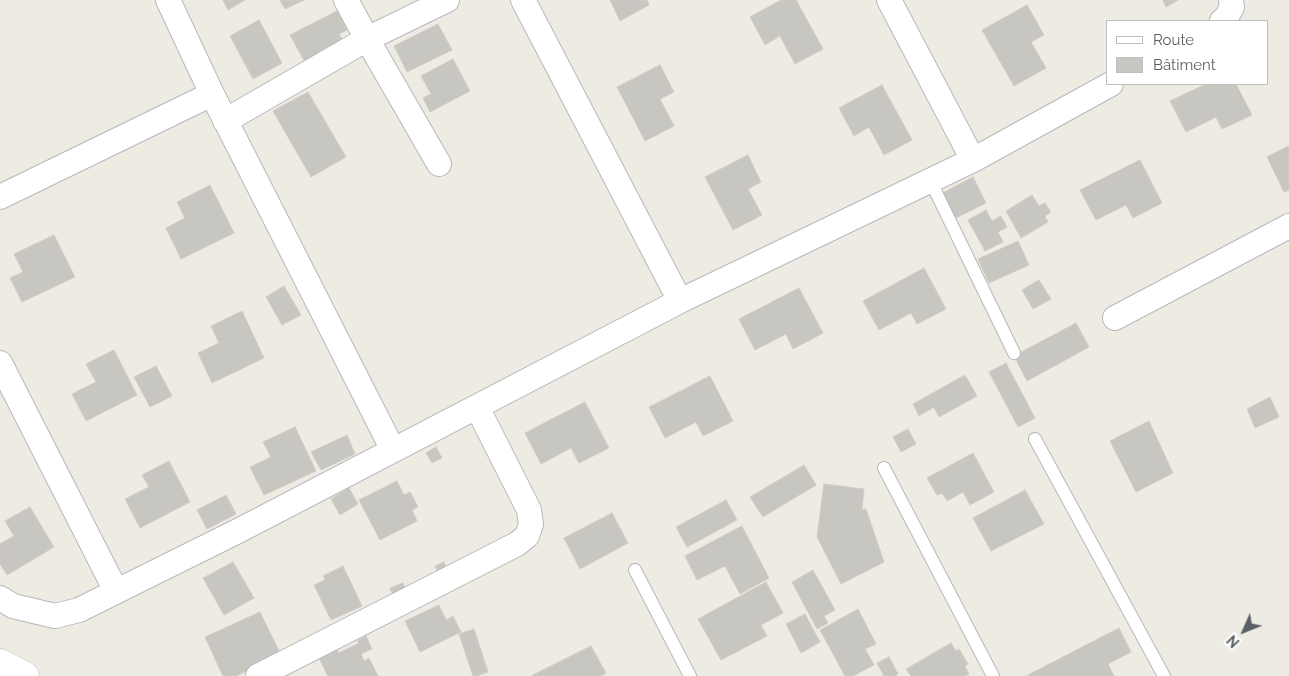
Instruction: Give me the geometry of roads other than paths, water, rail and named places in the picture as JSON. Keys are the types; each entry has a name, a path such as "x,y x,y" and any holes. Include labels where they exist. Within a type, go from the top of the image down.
{"main road":[{"path":"0,663 25,676"}],"street":[{"path":"168,0 212,94 392,450"},
{"path":"346,0 440,164"},
{"path":"226,121 367,39 447,0"},
{"path":"523,0 680,302"},
{"path":"889,0 973,160"},
{"path":"1223,20 1232,7 1231,0"},
{"path":"0,598 13,606 55,616 79,610 240,530 680,302 973,160 1109,85"},
{"path":"0,197 212,94"},
{"path":"1115,318 1289,226"},
{"path":"0,362 116,591"},
{"path":"258,676 517,544 527,536 531,524 529,510 477,407"}],"lane":[{"path":"930,180 1014,352"},
{"path":"1035,439 1164,676"},
{"path":"884,468 993,676"},
{"path":"635,570 690,676"}]}
